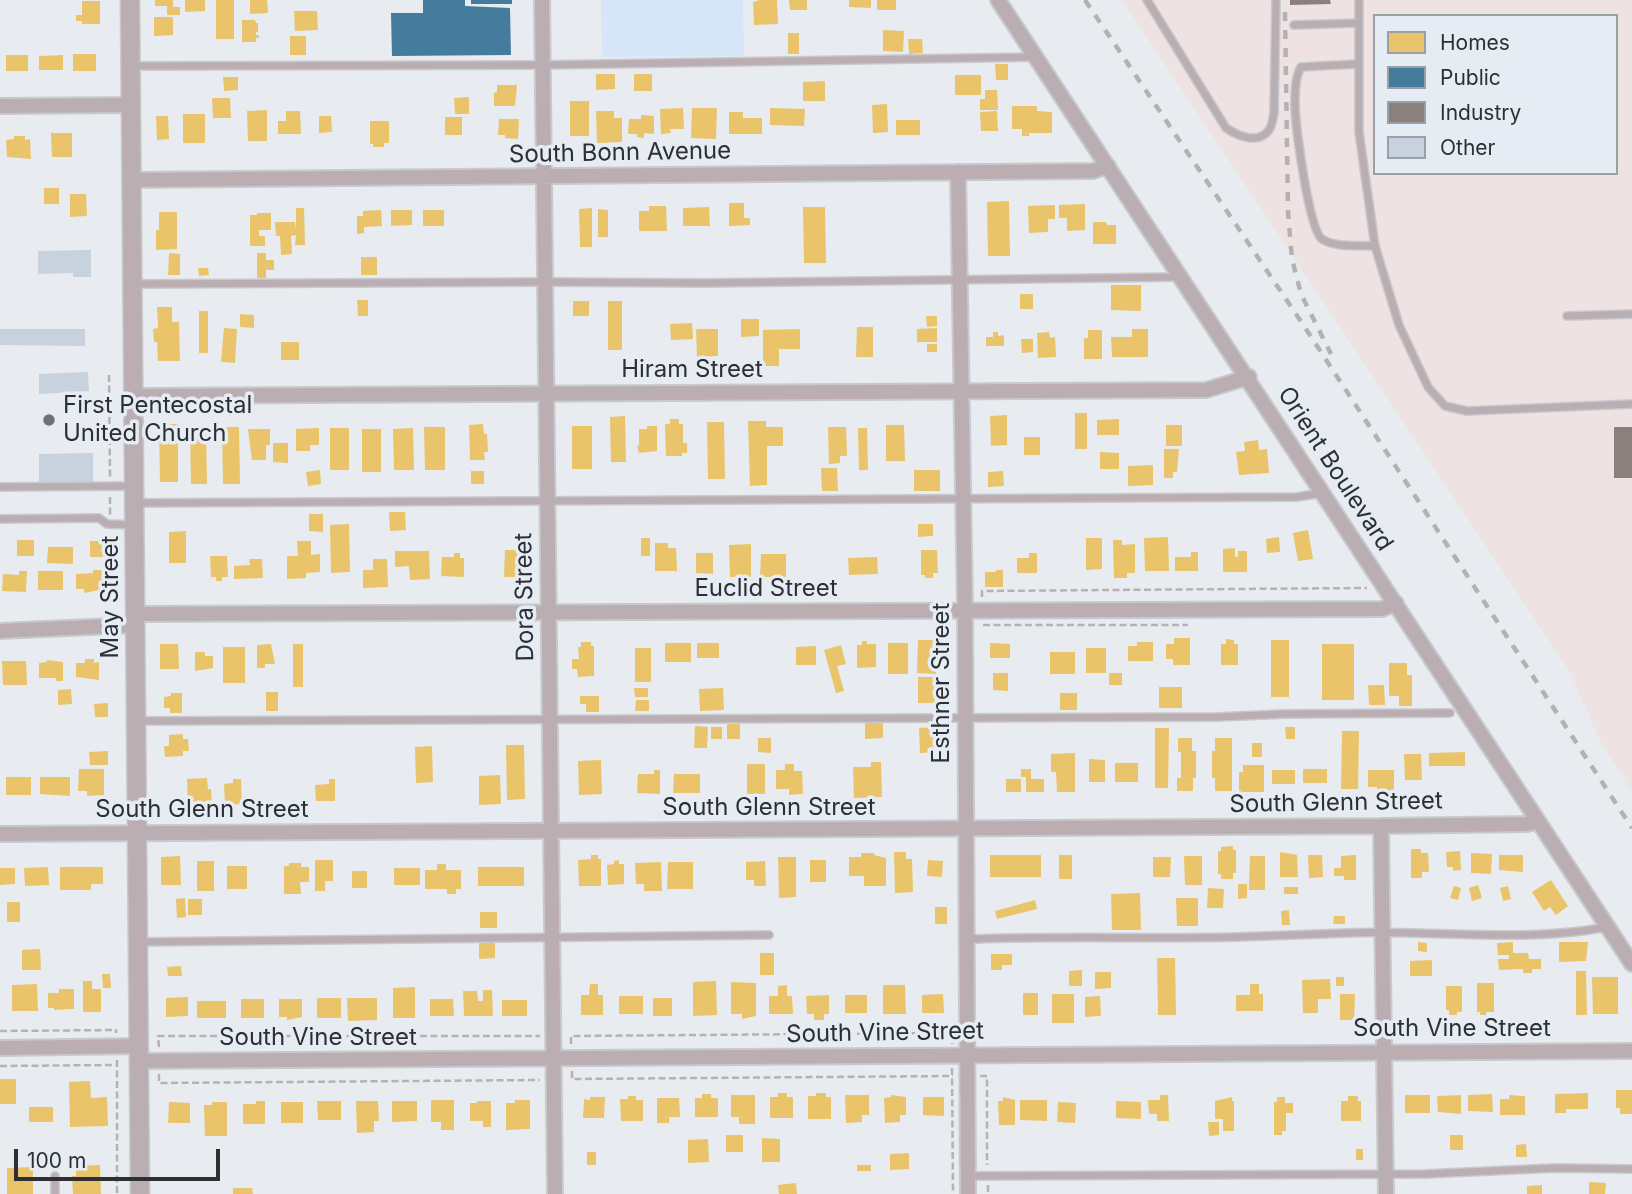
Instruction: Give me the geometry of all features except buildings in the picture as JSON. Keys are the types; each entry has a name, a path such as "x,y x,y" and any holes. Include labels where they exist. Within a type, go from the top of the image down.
{"street":[{"name":"May Street","path":"130,0 140,1194"},
{"name":"Dora Street","path":"542,0 555,1194"},
{"name":"Orient Boulevard","path":"998,0 1249,377 1632,964"},
{"path":"0,106 131,105"},
{"name":"South Bonn Avenue","path":"132,180 1093,172 1108,166"},
{"name":"Esthner Street","path":"958,172 964,500 968,1194"},
{"name":"Hiram Street","path":"134,396 1206,390 1249,377"},
{"name":"Euclid Street","path":"0,631 136,620 548,612 1382,609 1396,603"},
{"name":"South Glenn Street","path":"0,834 1381,826 1527,824 1538,821"},
{"path":"1381,826 1386,1194"},
{"name":"South Vine Street","path":"0,1048 116,1046 139,1054 554,1059 1632,1051"}],"lane":[{"path":"1147,0 1226,128 1239,138 1261,136 1270,129 1275,113 1276,0"},
{"path":"1359,0 1359,132 1375,246 1399,325 1428,387 1445,406 1479,411 1632,404"},
{"path":"1294,25 1358,23"},
{"path":"131,66 543,65 1036,57"},
{"path":"1358,64 1301,67 1297,76 1295,104 1305,183 1316,233 1331,243 1375,246"},
{"path":"133,284 705,283 1182,277"},
{"path":"1567,316 1632,314"},
{"path":"0,488 110,486 135,494 547,503 1296,497 1324,493"},
{"path":"0,519 99,518 110,524 135,525"},
{"path":"136,721 1217,718 1284,714 1450,713"},
{"path":"967,936 977,939 1056,936 1200,938 1382,933 1541,934 1581,932 1608,927"},
{"path":"138,942 769,934"},
{"path":"968,1176 1385,1174 1556,1168 1632,1169"},
{"path":"55,1176 55,1194"}],"path":[{"path":"109,375 110,524"},
{"path":"982,591 1373,588"},
{"path":"0,1031 116,1030 117,1194"},
{"path":"952,1033 953,1194"},
{"path":"0,1066 117,1065"}],"shaded area":[{"path":"601,0 743,0 744,56 602,57"},
{"path":"1122,0 1632,0 1632,792 1599,739 1571,674"}],"railway":[{"path":"1085,0 1302,323 1632,828"},
{"path":"1285,12 1288,212 1292,259 1301,294 1331,354"}],"place":[{"name":"First Pentecostal United Church","path":"49,420"}]}
